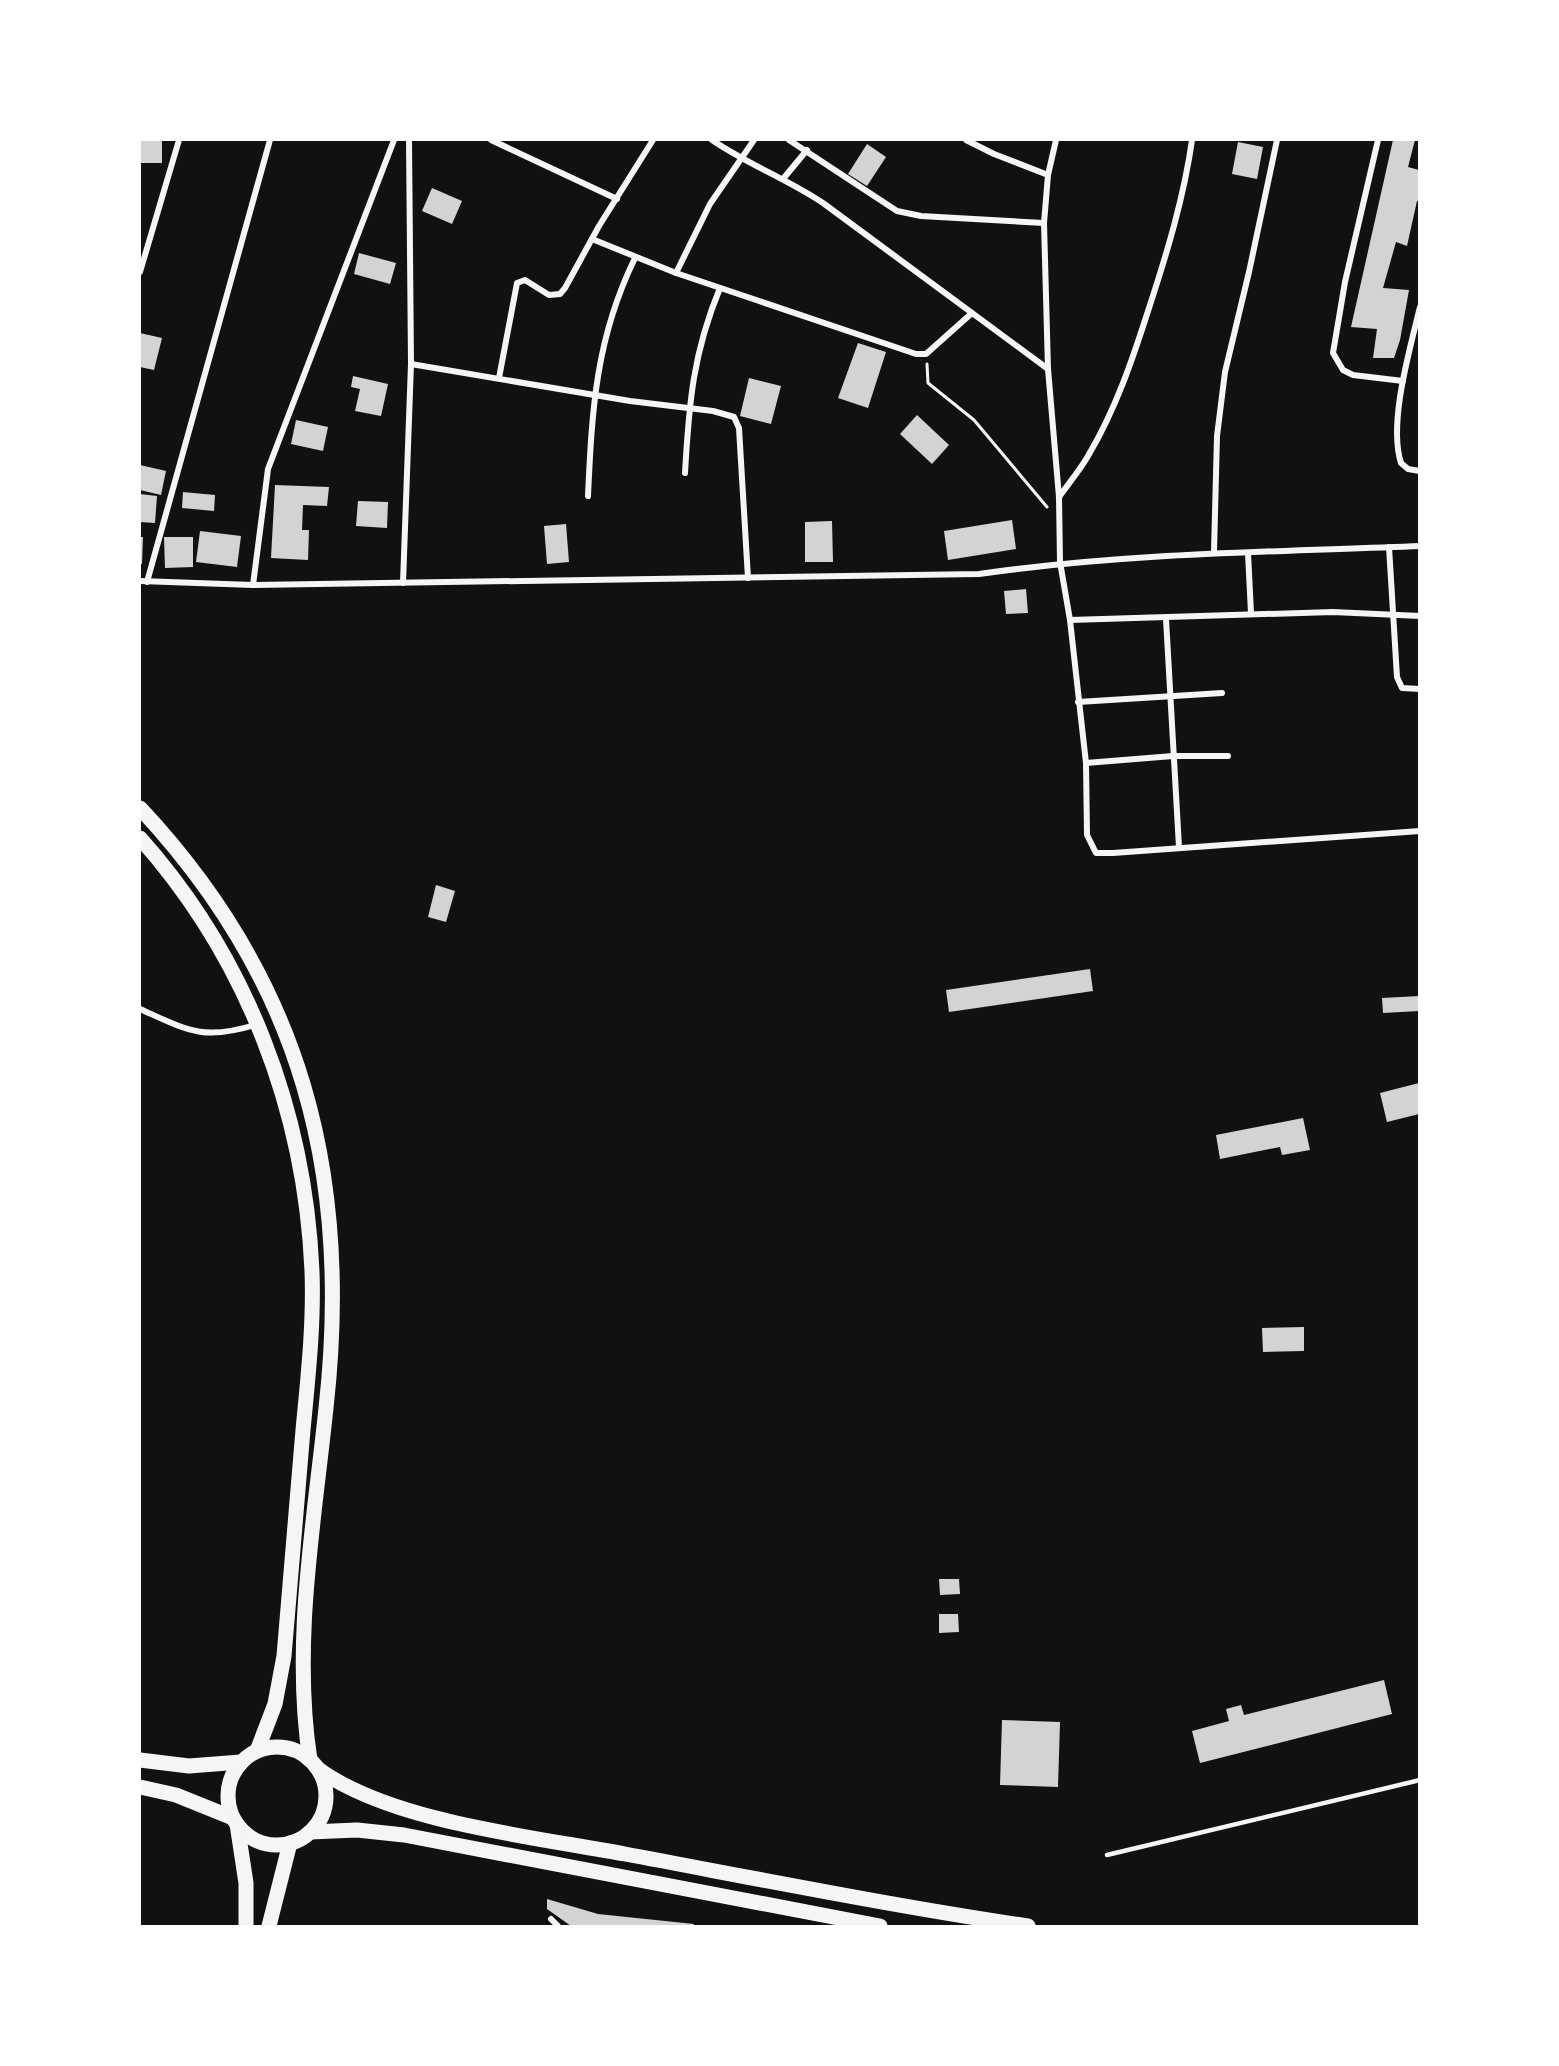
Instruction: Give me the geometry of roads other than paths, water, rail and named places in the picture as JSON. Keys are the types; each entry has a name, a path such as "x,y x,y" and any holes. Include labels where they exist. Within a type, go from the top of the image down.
{"main road":[{"path":"140,808 209,891 230,921 265,985 300,1070 322,1163 332,1245 333,1327 309,1560 303,1683 314,1764 326,1797 321,1816 310,1832"},
{"path":"140,838 165,868 209,930 258,1024 285,1102 301,1170 310,1239 312,1308 282,1672 275,1704 257,1751"},
{"path":"246,1926 246,1882 235,1821 228,1802 229,1785 241,1762 257,1751 280,1747 302,1754 345,1787 375,1800 462,1823 944,1914 1028,1926"},
{"path":"140,1760 189,1766 241,1762"},
{"path":"140,1786 195,1801 235,1821 246,1834 258,1841 279,1845 290,1843 310,1832 357,1830 415,1837 880,1926"},
{"path":"269,1926 290,1843"}],"street":[{"path":"140,272 178,140"},
{"path":"270,140 143,582 253,585 979,574 1060,562 1214,552 1248,553 1419,546"},
{"path":"253,585 268,469 394,140"},
{"path":"403,583 411,364 409,140"},
{"path":"493,140 617,199"},
{"path":"499,378 519,280 531,282 549,296 560,294 651,140"},
{"path":"712,140 741,160 783,179 823,203 1048,369"},
{"path":"676,273 710,204 754,140"},
{"path":"789,140 897,211 921,216 1044,223"},
{"path":"966,140 993,154 1048,175"},
{"path":"1056,140 1048,175 1044,223 1048,369 1059,497 1060,562 1070,620 1086,763 1087,835 1096,853 1419,831"},
{"path":"1059,497 1088,457 1105,425 1131,364 1163,263 1187,175 1192,140"},
{"path":"1214,552 1217,436 1222,389 1277,140"},
{"path":"1378,140 1345,282 1334,353 1343,370 1353,375 1403,381"},
{"path":"783,179 807,150"},
{"path":"592,238 635,258 676,273 912,353 926,354 972,313"},
{"path":"588,496 595,395 609,321 635,258"},
{"path":"685,473 689,408 696,356 720,288"},
{"path":"1419,307 1403,381 1397,451 1401,464 1408,469 1419,471"},
{"path":"411,364 595,395 727,413 737,420 748,578"},
{"path":"1389,547 1397,677 1402,688 1419,689"},
{"path":"1248,553 1251,613"},
{"path":"1070,620 1166,619 1251,613 1333,612 1419,616"},
{"path":"1166,619 1179,847"},
{"path":"1078,702 1222,693"},
{"path":"1086,763 1173,756 1228,756"},
{"path":"140,1008 187,1030 207,1034 227,1033 258,1024"},
{"path":"551,1919 558,1926"}],"lane":[{"path":"1107,1855 1419,1780"}]}
